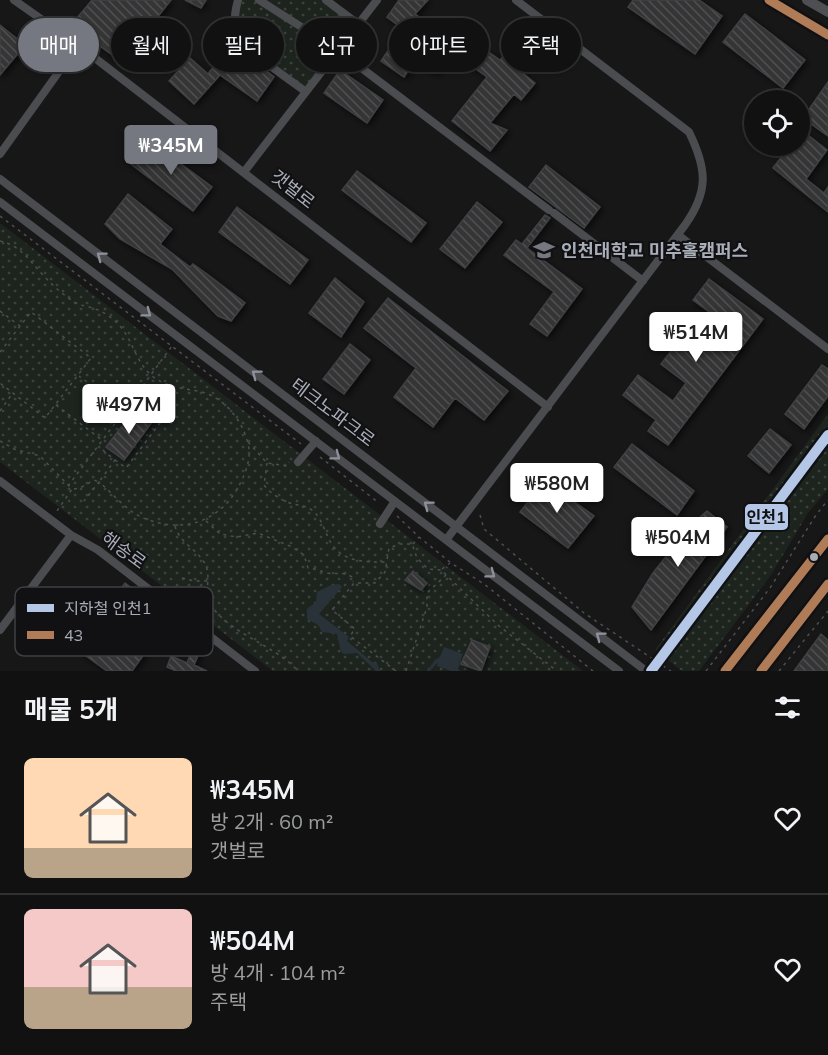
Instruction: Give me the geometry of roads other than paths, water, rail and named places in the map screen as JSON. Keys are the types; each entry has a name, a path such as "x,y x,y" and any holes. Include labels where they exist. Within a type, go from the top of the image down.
{"main road":[{"path":"769,0 828,35"},
{"path":"807,0 828,12"},
{"path":"725,671 828,539"},
{"path":"761,671 828,584"}],"street":[{"name":"갯벌로","path":"14,0 40,18"},
{"path":"238,0 235,22 238,33 246,45 306,92"},
{"path":"259,0 296,24"},
{"path":"326,0 350,18"},
{"path":"363,18 377,0"},
{"path":"446,540 455,525 678,235 695,212 702,195 702,168 699,154 689,132 516,0"},
{"name":"갯벌로","path":"99,61 548,407"},
{"path":"0,154 59,72"},
{"path":"244,172 322,72"},
{"path":"367,72 643,281"},
{"name":"테크노파크로","path":"0,179 646,671"},
{"name":"테크노파크로","path":"0,202 619,671"},
{"path":"678,235 828,350"},
{"path":"298,462 316,441"},
{"name":"해송로","path":"0,481 71,535 98,550 146,587"},
{"path":"380,524 395,501"},
{"path":"32,587 71,535"},
{"path":"0,630 15,610"},
{"name":"해송로","path":"213,639 255,671"}],"metro line":[{"name":"인천1","path":"651,671 828,435"}],"place":[{"name":"인천대학교 미추홀캠퍼스","path":"544,250"}]}
